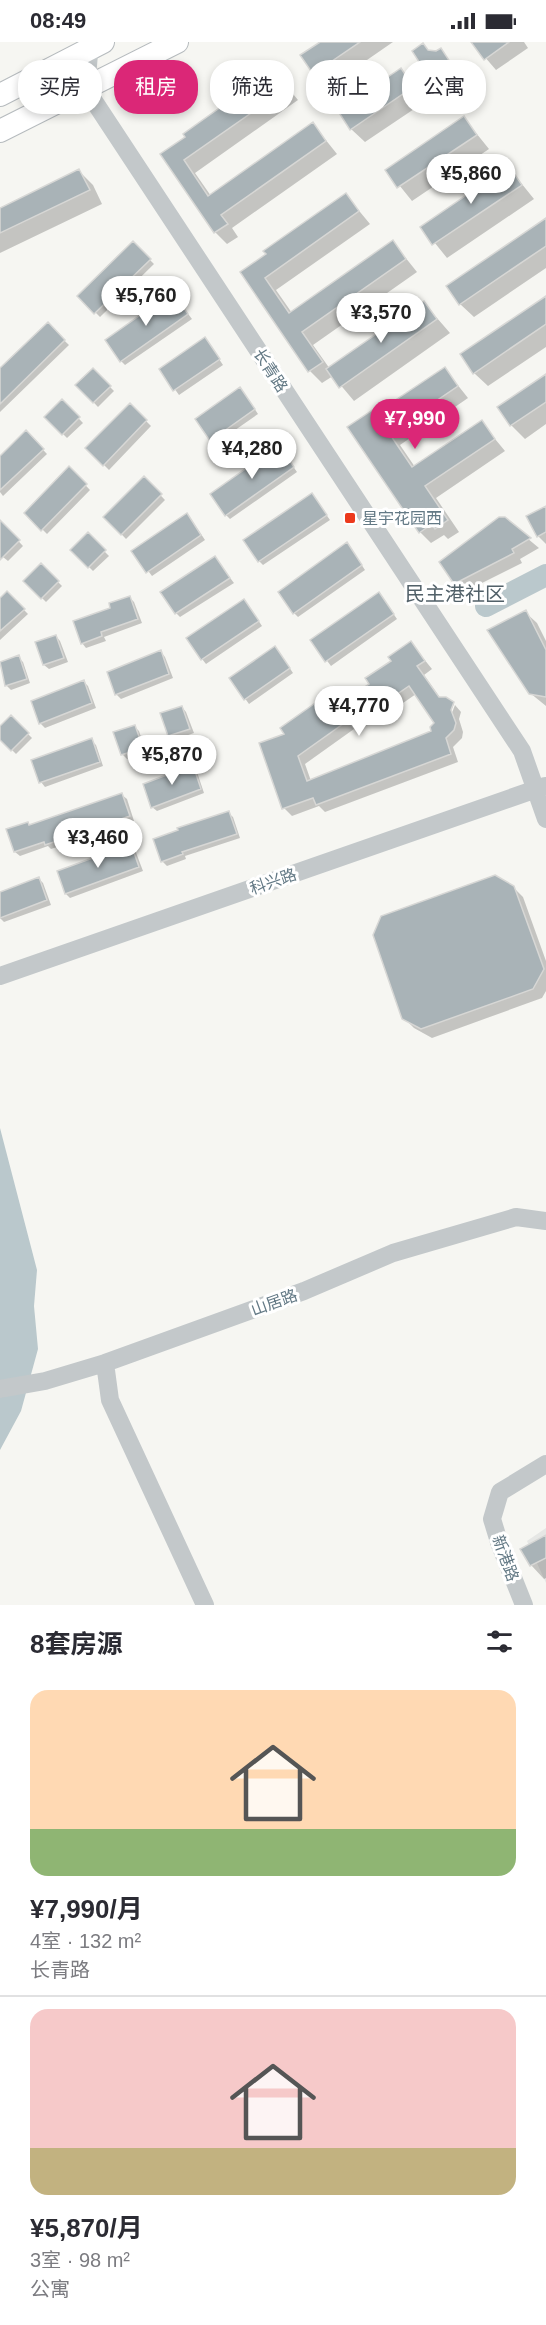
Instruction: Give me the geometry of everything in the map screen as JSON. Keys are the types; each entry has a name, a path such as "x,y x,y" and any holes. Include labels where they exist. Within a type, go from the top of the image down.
{"main road":[{"path":"102,81 177,42"},
{"path":"0,95 94,45"},
{"path":"0,131 35,114"}],"street":[{"path":"91,60 94,45"},
{"name":"长青路","path":"102,113 522,751 541,787 546,819"},
{"name":"科兴路","path":"0,976 541,787"},
{"name":"山居路","path":"0,1389 45,1381 105,1363 304,1291 393,1253 516,1217 546,1221"},
{"path":"105,1363 110,1400 205,1605"},
{"name":"新港路","path":"524,1605 492,1519 500,1492 546,1464"}],"shaded area":[{"path":"0,1128 37,1270 34,1306 38,1349 21,1411 0,1450"},
{"path":"546,1528 546,1583 527,1541"}],"building":[{"path":"320,42 360,42 334,60 306,60 306,64 300,55"},
{"path":"471,42 509,42 484,60"},
{"path":"423,43 428,50 436,51 441,48 449,60 418,60 412,51"},
{"path":"401,68 402,70 402,95 390,103 390,76"},
{"path":"211,114 250,114 184,160 208,196 313,122 326,141 221,215 228,224 214,233 160,154 185,137 183,134"},
{"path":"340,114 373,114 350,130"},
{"path":"464,116 477,135 397,188 385,170"},
{"path":"509,166 522,185 432,245 420,227"},
{"path":"79,169 90,190 0,233 0,208"},
{"path":"346,193 359,211 265,278 289,313 393,240 406,259 302,332 323,362 308,372 240,272 266,254 263,251"},
{"path":"546,218 546,246 459,305 446,286"},
{"path":"133,241 151,259 94,314 77,296"},
{"path":"173,292 188,314 120,362 105,340"},
{"path":"546,296 546,324 473,374 460,354"},
{"path":"424,301 437,319 339,388 326,369"},
{"path":"48,322 65,340 0,404 0,368"},
{"path":"205,337 220,359 173,391 159,369"},
{"path":"445,367 458,386 389,433 412,467 482,420 495,439 425,486 448,520 435,529 432,524 419,533 347,427 374,409 376,413"},
{"path":"93,368 111,386 93,403 75,385"},
{"path":"546,374 546,402 510,426 497,407"},
{"path":"240,387 255,409 210,441 195,419"},
{"path":"62,399 80,417 62,435 44,417"},
{"path":"130,403 147,420 103,466 85,448"},
{"path":"26,430 44,449 0,490 0,456"},
{"path":"279,445 294,467 225,516 210,494"},
{"path":"69,466 87,484 41,531 24,513"},
{"path":"144,476 162,494 121,535 103,517"},
{"path":"312,493 327,515 258,562 243,540"},
{"path":"546,506 546,532 537,537 526,516"},
{"path":"187,513 201,535 146,573 131,551"},
{"path":"499,517 505,517 531,538 512,549 514,553 454,584 439,562"},
{"path":"0,520 20,540 0,560"},
{"path":"88,532 106,550 88,568 70,550"},
{"path":"347,542 362,565 293,614 278,592"},
{"path":"215,556 230,578 175,614 160,592"},
{"path":"41,563 59,581 41,599 23,581"},
{"path":"7,591 25,609 0,631 0,598"},
{"path":"379,592 394,614 325,662 310,640"},
{"path":"130,596 138,619 101,632 102,636 81,644 73,621 110,608 109,603"},
{"path":"244,599 259,621 201,660 186,638"},
{"path":"526,610 546,650 546,697 529,694 487,630"},
{"path":"56,635 64,658 43,665 35,642"},
{"path":"411,641 425,661 417,666 439,697 446,697 454,702 451,710 456,723 454,730 446,738 451,754 316,805 313,798 282,809 259,743 284,734 280,728 328,694 347,721 298,756 307,781 431,731 430,727 434,723 409,686 374,710 360,690 369,684 365,678 391,661 388,657"},
{"path":"275,646 290,668 244,700 229,678"},
{"path":"161,650 169,674 115,695 107,672"},
{"path":"19,655 27,679 5,686 0,662"},
{"path":"84,680 92,703 39,724 31,701"},
{"path":"182,706 190,729 168,736 160,713"},
{"path":"11,715 29,733 11,751 0,740 0,726"},
{"path":"135,725 143,748 121,755 113,732"},
{"path":"92,738 100,762 39,783 31,760"},
{"path":"193,765 201,789 151,808 143,784"},
{"path":"122,793 130,816 45,845 44,842 14,852 6,829 28,822 29,825"},
{"path":"229,811 237,834 182,852 183,854 161,862 153,839 178,830 177,828"},
{"path":"131,844 139,867 65,894 57,871"},
{"path":"495,875 514,886 544,969 533,989 421,1029 402,1019 373,935 381,916"},
{"path":"39,877 47,900 0,918 0,892"},
{"path":"546,1535 546,1558 530,1566 520,1549"}],"waterway":[{"path":"486,606 546,575"}],"place":[{"name":"星宇花园西","path":"350,518"}],"district":[{"name":"民主港社区","path":"455,594"}]}
